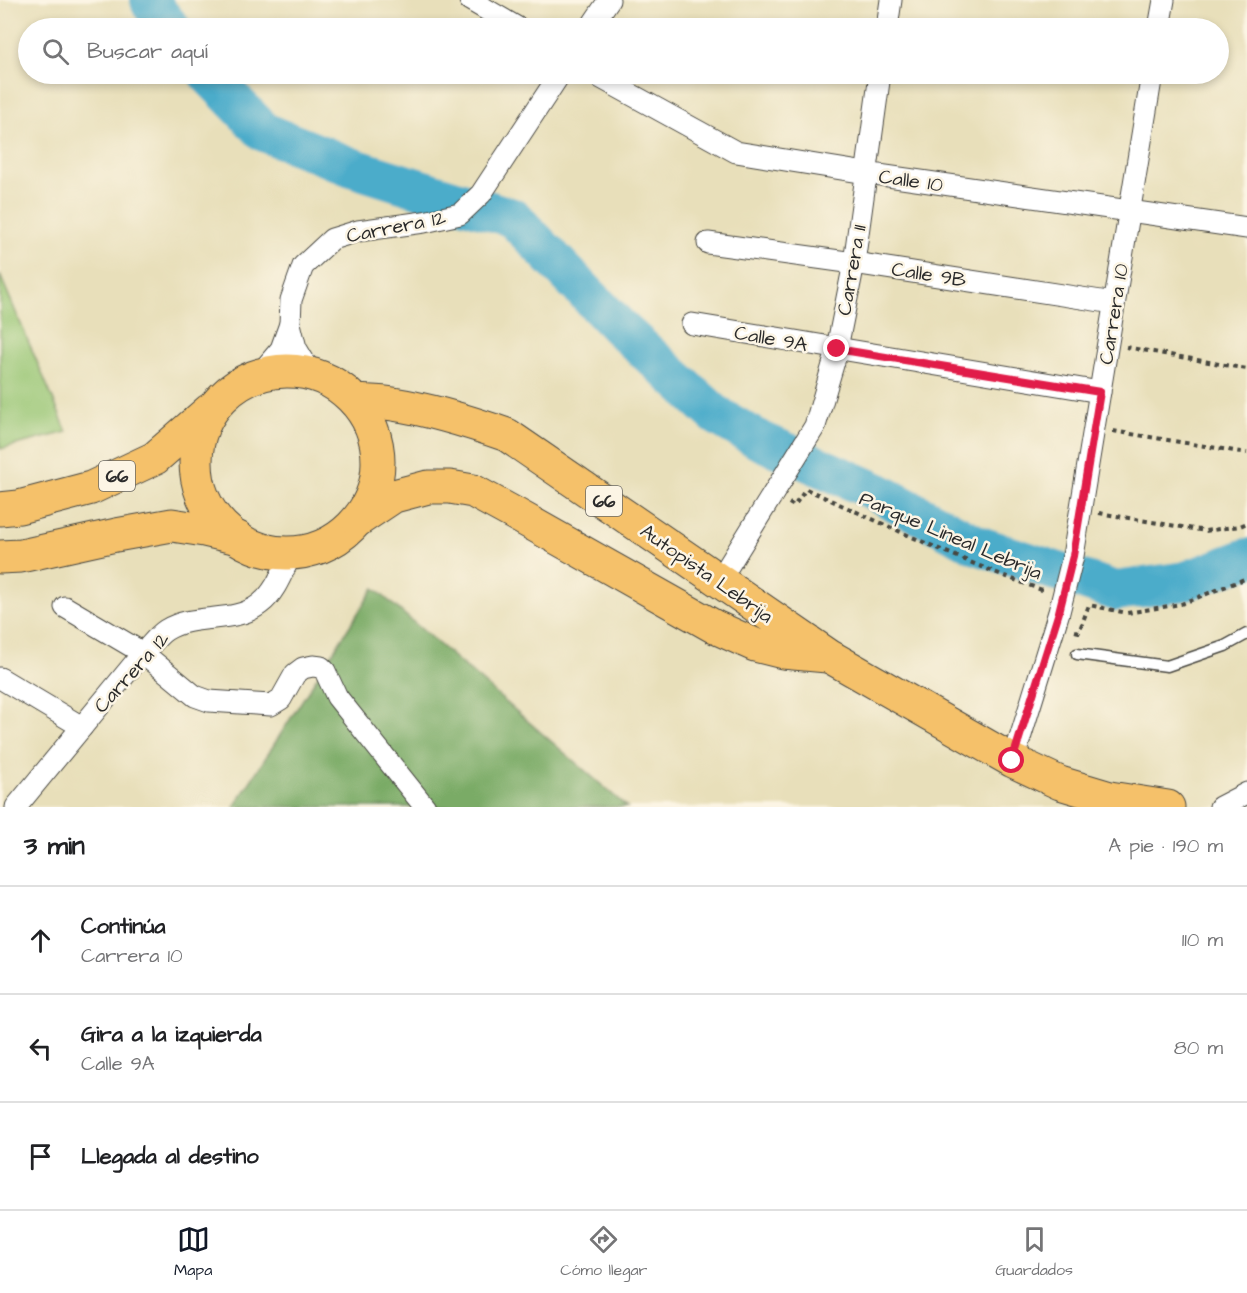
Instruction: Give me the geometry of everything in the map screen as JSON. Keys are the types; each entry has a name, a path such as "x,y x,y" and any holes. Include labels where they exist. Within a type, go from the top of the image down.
{"highway":[{"path":"0,557 21,556 172,525 237,538 273,551 310,550 327,543 343,534 356,521 371,499 378,474 377,448 370,423 355,401 338,386 316,376 278,371 259,375 235,387 216,405 203,427 198,443 197,476 205,500 218,522 237,538"},
{"name":"Autopista Lebrija","path":"355,401 428,410 507,435 829,656 1012,761 1060,783 1110,798 1168,807"},
{"name":"66","path":"0,509 19,507 91,488 155,458 216,405"},
{"name":"Autopista Lebrija","path":"356,521 394,496 428,487 450,487 473,492 715,627 755,645 783,652 829,656"}],"street":[{"path":"470,0 501,18"},
{"path":"597,18 609,0"},
{"path":"888,18 891,0"},
{"path":"1161,18 1164,0"},
{"name":"Carrera 12","path":"316,376 296,348 290,324 291,300 303,266 332,239 358,231 424,222 460,214 481,194 553,84"},
{"name":"Calle 10","path":"612,84 736,152 867,174 1247,228"},
{"name":"Carrera 11","path":"719,581 815,426 837,349 854,263 879,84"},
{"name":"Carrera 10","path":"1012,761 1057,619 1073,556 1150,84"},
{"name":"Calle 9B","path":"708,243 1114,303"},
{"name":"Carrera 12","path":"259,375 281,349 290,324"},
{"name":"Calle 9A","path":"692,324 1100,392"},
{"name":"Carrera 12","path":"11,802 82,728 143,653 165,630 190,621 248,612 262,603 273,590 292,552"},
{"path":"65,607 143,653 195,696 209,701 271,705 281,699 295,674 303,668 321,667 337,697 425,807"},
{"path":"0,678 82,728"},
{"path":"1220,807 1247,793"}],"lane":[{"path":"1077,654 1167,666 1225,646 1247,634"}],"path":[{"path":"1108,344 1247,369"},
{"path":"1094,428 1247,453"},
{"name":"Parque Lineal Lebrija","path":"776,490 794,506 806,489 921,541 1046,592"},
{"path":"1081,509 1204,531 1247,523"},
{"path":"1057,619 1078,632 1089,605 1127,613 1181,604 1247,578"}],"green space":[{"path":"0,275 67,432 0,449"},
{"path":"374,588 627,807 234,807"}],"waterway":[{"path":"150,0 163,18"},
{"path":"218,84 264,132 354,168 513,218 620,328 716,415 759,440 877,492 977,545 1116,591 1186,581 1247,558"}],"route":[{"path":"837,349 1100,392 1073,556 1059,612 1012,761"}]}
